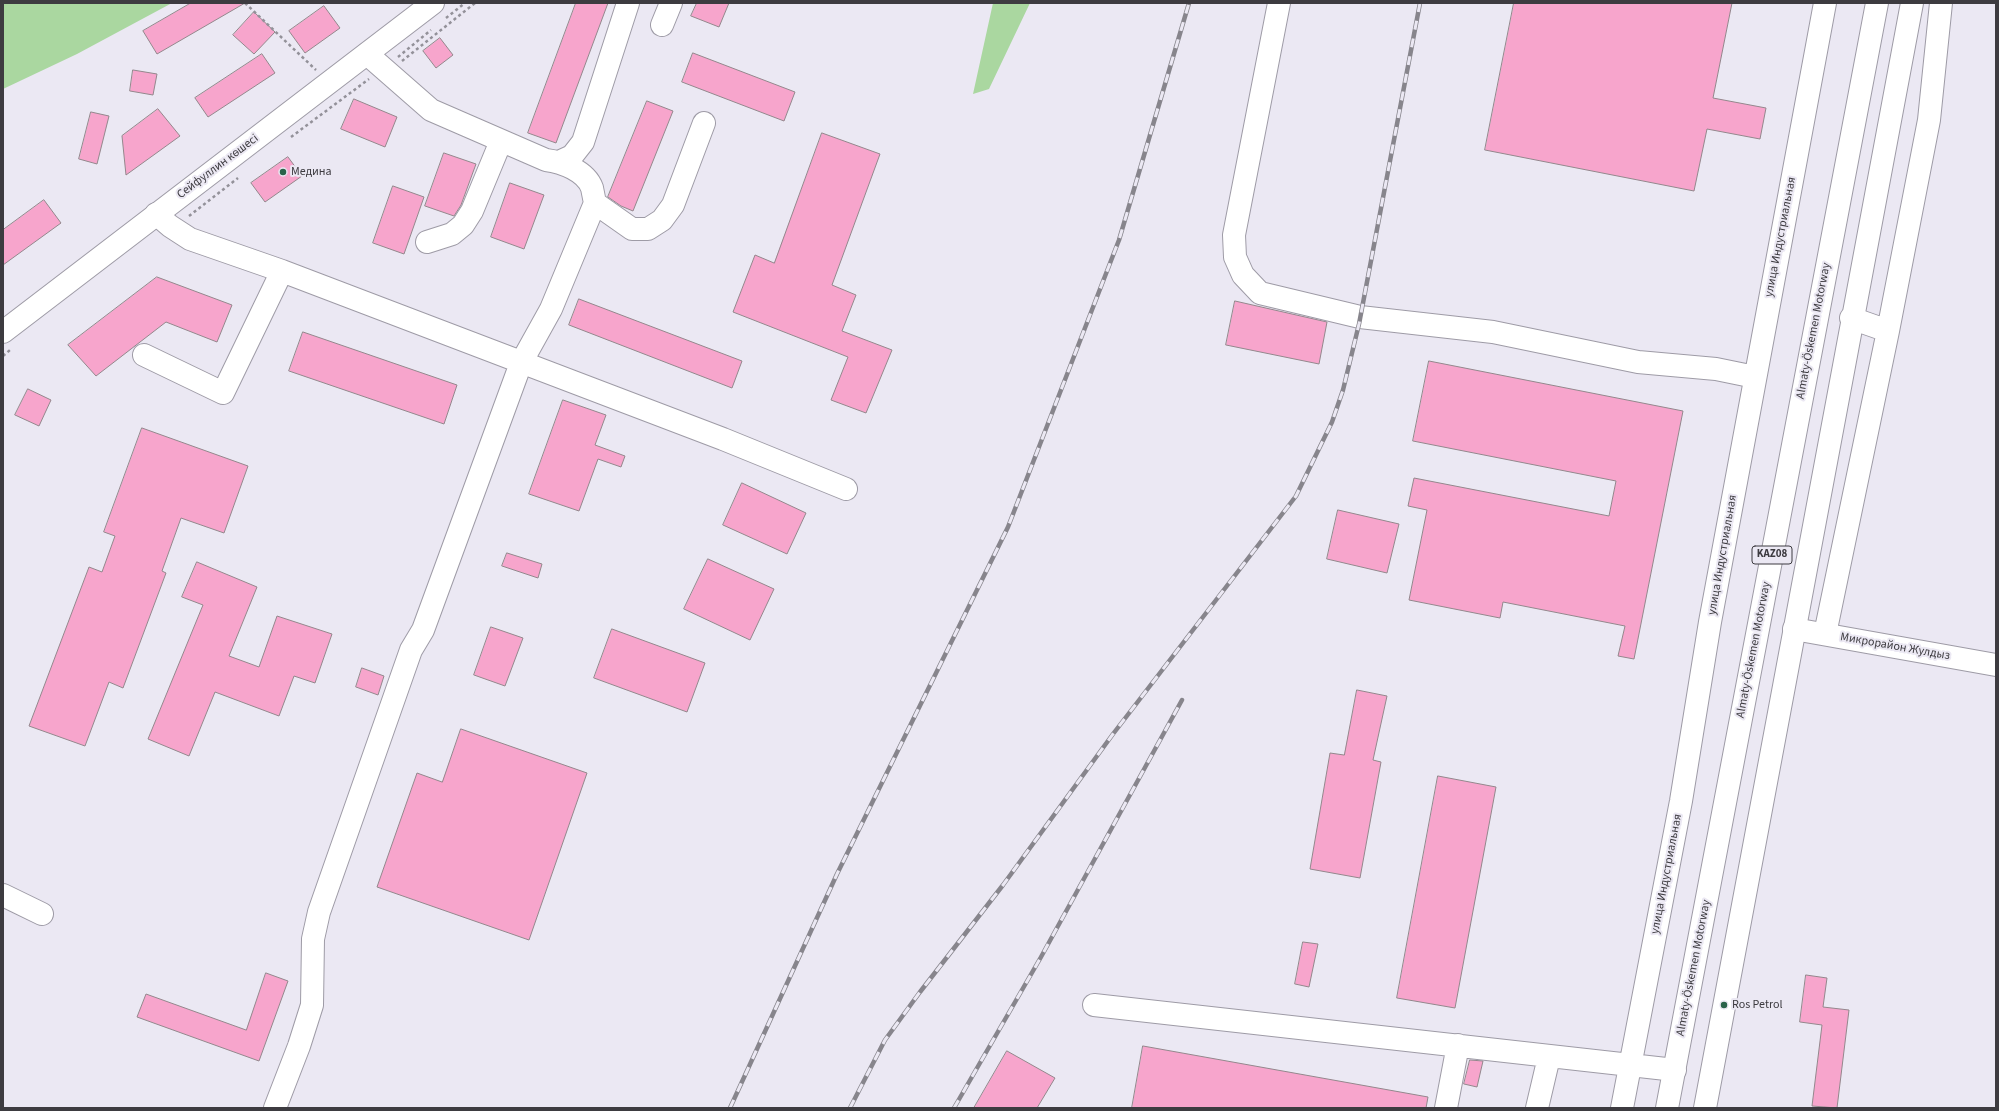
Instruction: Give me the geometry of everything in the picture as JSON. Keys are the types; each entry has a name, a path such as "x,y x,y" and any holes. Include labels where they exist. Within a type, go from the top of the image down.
{"main road":[{"path":"559,162 572,156 583,142 628,3"},
{"path":"662,25 671,3"},
{"path":"1279,3 1234,235 1235,257 1243,275 1260,293 1360,318 1493,332 1638,362 1716,369 1755,377"},
{"name":"улица Индустриальная","path":"1622,1108 1681,800 1710,622 1825,3"},
{"name":"Almaty-Öskemen Motorway","path":"1667,1108 1877,3"},
{"name":"KAZ08","path":"1705,1108 1912,3"},
{"path":"1825,634 1888,331 1929,120 1940,3"},
{"name":"Сейфуллин көшесі","path":"3,332 367,54 437,12"},
{"path":"275,1108 312,1005 314,939 319,912 411,650 424,630 521,364 551,309 595,204 592,187 584,176 559,162 546,160 431,110 367,54"},
{"path":"595,204 632,229 648,229 662,220 673,205 704,123"},
{"path":"427,242 452,234 463,226 472,211 501,141"},
{"path":"156,214 173,228 190,239 282,271 521,364 723,439 846,489"},
{"path":"144,355 223,393 282,271"},
{"path":"1852,318 1888,331"},
{"name":"Микрорайон Жулдыз","path":"1794,629 1996,665"},
{"path":"3,895 42,914"},
{"path":"1094,1005 1675,1070"},
{"path":"1446,1108 1458,1045"},
{"path":"1537,1108 1549,1057"}],"path":[{"path":"245,3 329,83"},
{"path":"437,12 464,3"},
{"path":"383,69 407,58 475,3"},
{"path":"291,138 383,69 436,26"},
{"path":"173,228 238,178"}],"green space":[{"path":"3,3 172,3 77,54 3,89"},
{"path":"993,3 1030,3 989,89 973,94"}],"building":[{"path":"191,3 245,3 157,54 143,31"},
{"path":"576,3 608,3 556,143 528,133"},
{"path":"697,3 729,3 719,27 691,16"},
{"path":"1514,3 1732,3 1713,98 1766,108 1760,139 1707,129 1694,191 1485,150"},
{"path":"324,6 340,28 305,53 289,31"},
{"path":"254,12 275,32 254,54 233,35"},
{"path":"440,38 453,55 436,68 423,51"},
{"path":"693,53 795,92 784,121 682,82"},
{"path":"262,54 275,73 208,117 195,98"},
{"path":"133,70 157,74 153,95 130,91"},
{"path":"354,99 397,117 385,147 341,129"},
{"path":"647,101 673,111 633,211 621,206 608,197"},
{"path":"158,109 180,136 126,175 122,136"},
{"path":"91,112 109,116 97,164 79,159"},
{"path":"822,133 880,154 832,285 856,295 842,331 892,350 866,413 831,400 848,357 733,312 755,255 774,263"},
{"path":"444,153 476,164 461,205 454,216 425,206"},
{"path":"288,157 302,176 265,202 251,183"},
{"path":"510,183 544,195 524,249 491,237"},
{"path":"393,186 424,197 404,254 373,243"},
{"path":"44,200 61,223 3,265 3,230"},
{"path":"157,277 232,305 217,342 166,322 96,376 68,345"},
{"path":"579,299 742,361 732,388 569,325"},
{"path":"1235,301 1327,322 1319,364 1226,345"},
{"path":"303,332 457,385 444,424 289,371"},
{"path":"1429,361 1683,411 1634,659 1618,656 1625,626 1503,602 1500,618 1409,600 1427,510 1408,506 1414,478 1609,516 1616,481 1413,441"},
{"path":"28,389 51,400 39,426 15,415"},
{"path":"563,400 606,415 595,445 625,456 621,467 598,459 579,511 529,494"},
{"path":"142,428 248,466 224,533 181,518 162,571 166,573 123,688 109,682 85,746 29,726 89,567 102,572 115,536 104,532"},
{"path":"742,483 806,513 787,554 723,525"},
{"path":"1338,510 1399,524 1387,573 1327,559"},
{"path":"507,553 542,564 538,578 502,566"},
{"path":"708,559 774,589 750,640 684,609"},
{"path":"197,562 257,587 229,656 259,667 277,616 332,634 315,683 294,676 279,716 215,692 189,756 148,739 203,605 182,597"},
{"path":"491,627 523,638 505,686 474,675"},
{"path":"612,629 705,663 687,712 594,678"},
{"path":"362,668 384,676 378,695 356,687"},
{"path":"1357,690 1387,696 1373,760 1381,762 1360,878 1310,869 1330,753 1344,755"},
{"path":"461,729 587,773 529,940 377,887 417,773 442,782"},
{"path":"1438,776 1496,787 1455,1008 1397,998"},
{"path":"1303,942 1318,944 1309,987 1295,984"},
{"path":"266,973 288,981 259,1061 137,1017 146,994 246,1030"},
{"path":"1806,975 1827,978 1823,1007 1849,1010 1837,1108 1812,1106 1822,1025 1800,1022"},
{"path":"1143,1046 1428,1097 1426,1108 1132,1108"},
{"path":"1007,1051 1055,1078 1037,1108 974,1108"},
{"path":"1470,1060 1483,1061 1477,1087 1464,1084"}],"railway":[{"path":"730,1108 837,874 1008,527 1119,240 1189,3"},
{"path":"850,1108 885,1040 920,992 1003,885 1113,734 1296,496 1332,422 1343,390 1359,324 1420,3"},
{"path":"954,1108 1041,957 1182,700"}],"place":[{"name":"Медина","path":"283,172"},
{"name":"Ros Petrol","path":"1724,1005"}]}
